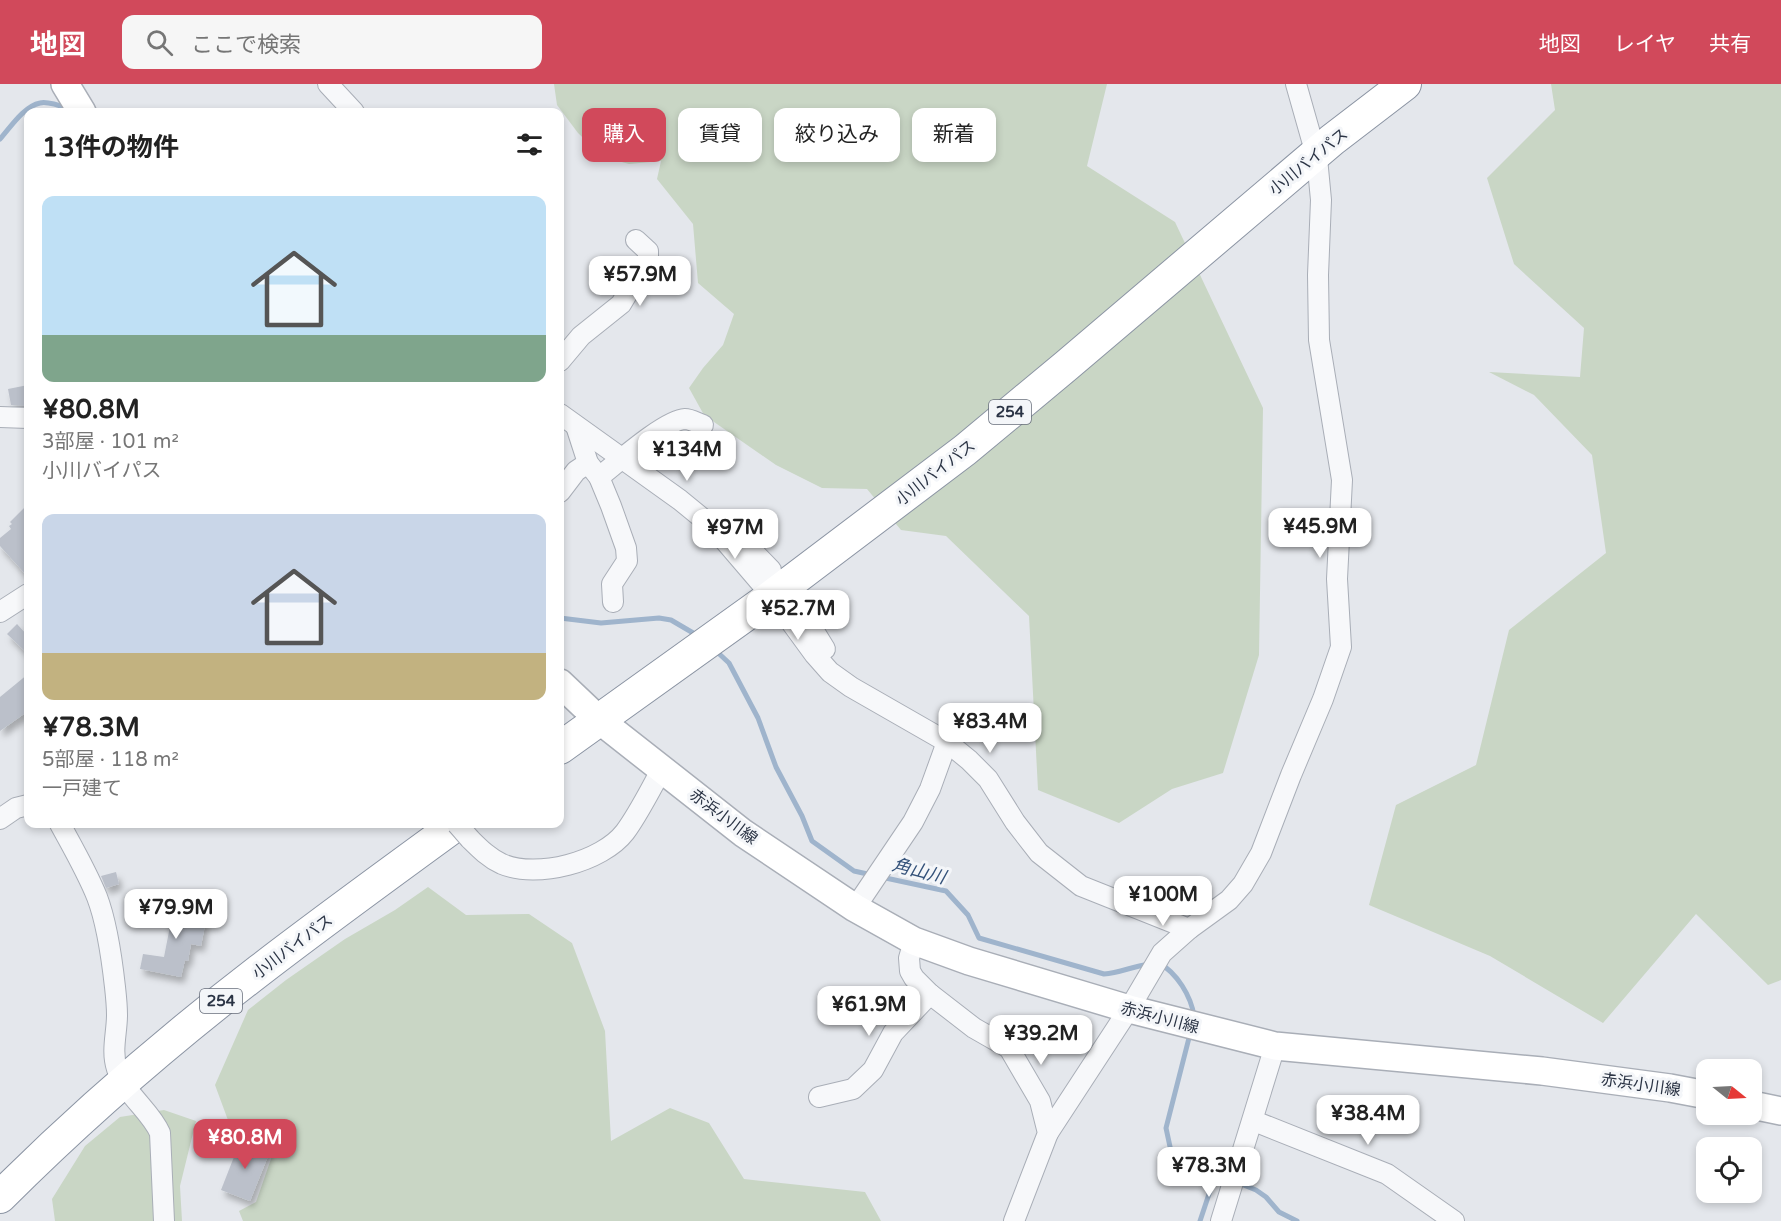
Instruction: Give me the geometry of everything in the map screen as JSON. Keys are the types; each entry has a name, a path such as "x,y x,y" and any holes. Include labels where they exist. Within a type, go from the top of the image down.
{"highway":[{"name":"小川バイパス","path":"564,745 780,591 965,450 1315,154 1405,84"},
{"name":"小川バイパス","path":"0,1197 45,1152 182,1032 260,970 462,829"}],"main road":[{"path":"66,84 80,108"},
{"name":"赤浜小川線","path":"564,687 598,719 743,832 855,909 914,941 969,961 1129,1009 1275,1046 1542,1071 1696,1093"},
{"path":"1762,1107 1781,1111"}],"street":[{"path":"328,84 350,108"},
{"path":"1014,1221 1048,1133 1129,1009 1162,953 1189,929 1229,900 1243,884 1261,853 1323,699 1341,647 1337,579 1342,480 1319,340 1318,275 1321,200 1317,158 1296,84"},
{"path":"564,356 581,336 621,304 648,259 648,251 636,240"},
{"path":"0,417 24,418"},
{"path":"564,417 680,500 713,527 780,591 832,661 830,672"},
{"path":"564,487 576,471 594,470 622,459 675,421 687,418 702,425"},
{"path":"576,426 626,548 627,561 612,584 613,602"},
{"path":"780,591 815,655 830,672 851,687 947,742 969,760 988,779 1015,822 1039,853 1081,886 1189,929"},
{"path":"0,612 24,597"},
{"path":"855,909 913,822 930,789 947,742"},
{"path":"462,829 490,858 519,869 543,869 579,862 613,845 625,832 662,769"},
{"path":"0,819 16,808 24,806"},
{"path":"62,828 98,900 115,986 117,1014 114,1057 123,1082 133,1099 157,1125 160,1133 164,1221"},
{"path":"914,941 909,958 909,971 930,994 974,1028 1009,1048 1040,1101 1048,1133"},
{"path":"819,1097 853,1089 873,1070 893,1032 930,994"},
{"path":"1221,1221 1275,1046"},
{"path":"1254,1120 1387,1174 1454,1221"}],"green space":[{"path":"554,84 1107,84 1087,166 1175,222 1263,408 1259,655 1223,773 1172,789 1119,823 1038,790 1029,616 946,536 901,530 867,489 822,488 776,465 704,415 689,388 723,345 734,314 698,283 693,224 657,179 661,162 666,162 666,108 582,108 582,137 564,114 564,108 559,108"},
{"path":"1551,84 1781,84 1781,980 1768,985 1696,914 1603,1023 1490,956 1369,905 1396,805 1476,765 1509,630 1606,553 1592,455 1534,395 1489,372 1580,377 1584,328 1514,264 1487,178 1555,110"},
{"path":"622,162 650,162 629,164"},
{"path":"428,887 466,915 529,914 572,943 605,1031 611,1141 670,1108 709,1123 744,1179 865,1192 881,1221 243,1221 239,1211 256,1202 272,1156 274,1139 252,1126 232,1131 215,1085 248,1010 345,939 395,910"},
{"path":"164,1110 196,1121 180,1186 182,1221 55,1221 52,1199 85,1146 120,1117"}],"building":[{"path":"24,386 24,406 11,405 8,389"},
{"path":"24,508 24,573 0,546 0,538 11,529 10,522"},
{"path":"17,624 24,632 24,650 7,634"},
{"path":"24,677 24,714 0,731 0,697"},
{"path":"116,872 119,884 106,888 101,876"},
{"path":"162,893 179,900 175,911 196,915 195,918 206,920 201,946 191,944 188,961 185,960 181,977 140,969 143,954 164,957 172,916 156,910"},
{"path":"241,1139 270,1151 250,1201 221,1190"}],"waterway":[{"name":"角山川","path":"28,108 40,103 66,108"},
{"name":"角山川","path":"0,139 24,112"},
{"name":"角山川","path":"564,618 601,623 659,618 671,620 700,637"},
{"name":"角山川","path":"714,649 729,663 758,718 776,767 802,816 812,841 854,871 872,875"},
{"name":"角山川","path":"881,877 946,891 968,915 979,938 1104,974 1150,964"},
{"name":"角山川","path":"1159,963 1166,967 1182,986 1190,1001 1194,1016"},
{"name":"角山川","path":"1190,1034 1166,1128 1172,1156 1256,1190 1266,1197 1279,1212 1297,1221"},
{"path":"1200,1221 1216,1173"}]}
